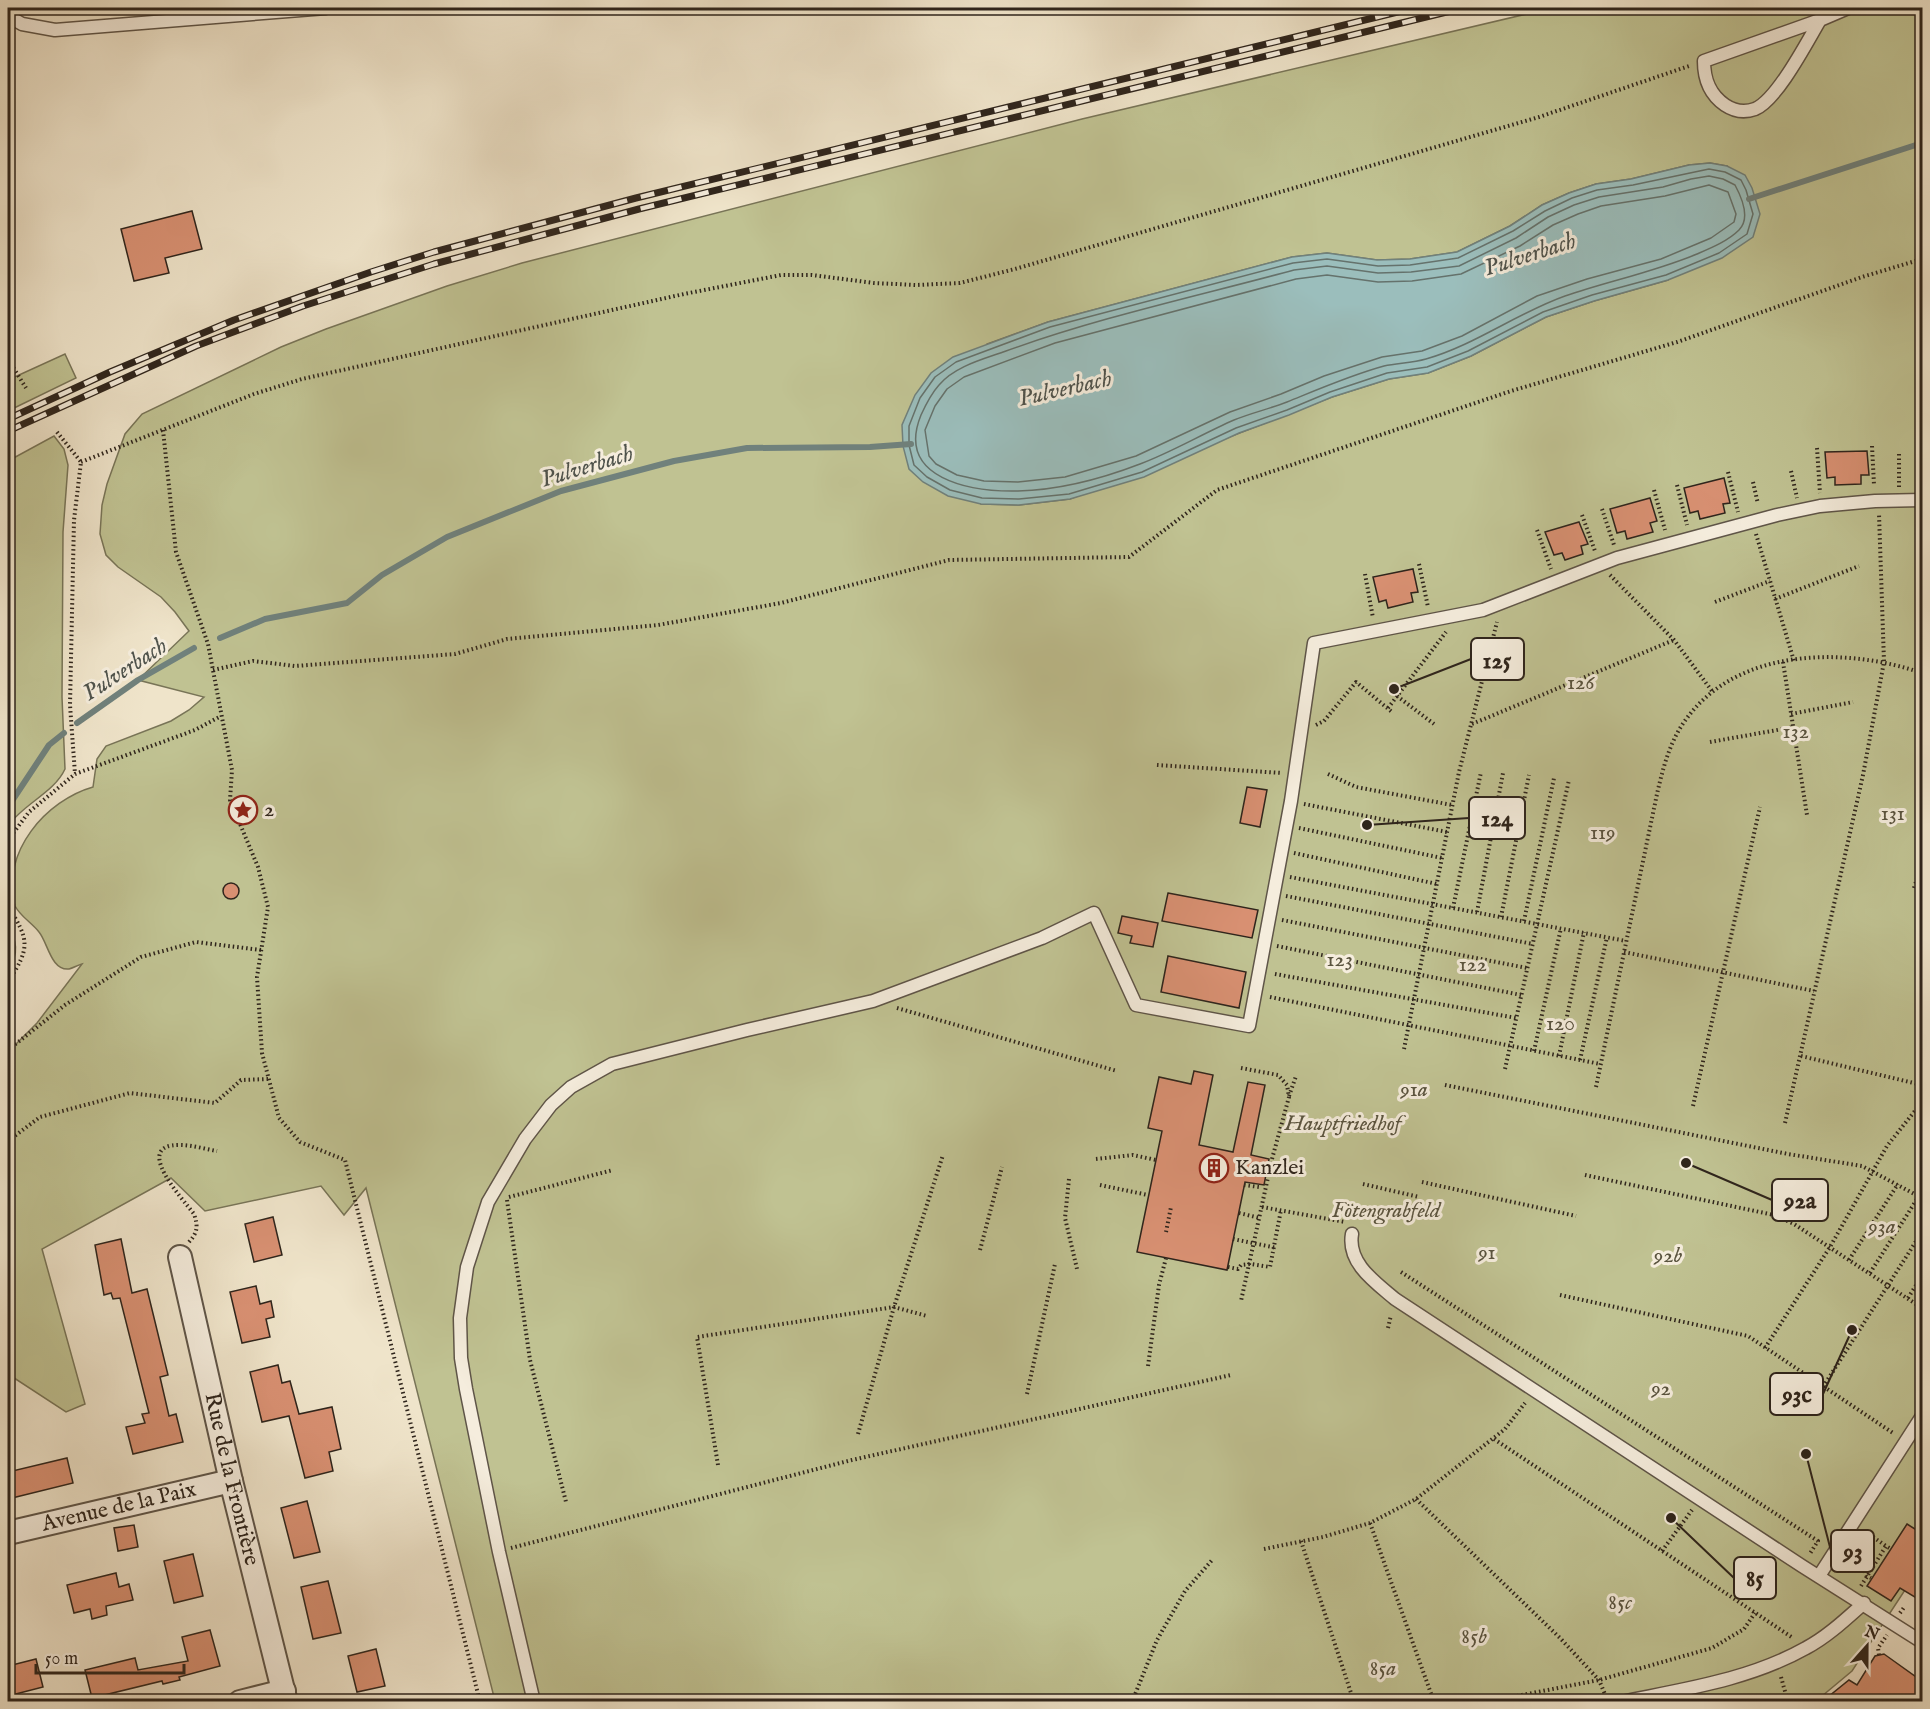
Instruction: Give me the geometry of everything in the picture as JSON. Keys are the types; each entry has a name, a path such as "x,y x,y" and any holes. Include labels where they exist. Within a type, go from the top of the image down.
{"street":[{"name":"Rue de la Frontière","path":"180,1257 231,1481 285,1696"},
{"name":"Avenue de la Paix","path":"8,1533 231,1481"},
{"path":"240,1701 285,1696"}],"lane":[{"path":"8,16 22,24 55,30 326,8"},
{"path":"1820,20 1776,91 1756,109 1745,112 1731,109 1719,101 1710,90 1704,73 1704,61 1848,8"},
{"path":"534,1701 499,1552 461,1358 460,1318 467,1267 488,1202 525,1139 551,1105 571,1087 612,1064 747,1029 873,1001 1042,938 1094,914 1136,1005 1249,1026 1296,774 1314,643 1460,614 1502,603 1617,558 1799,510 1876,501 1923,500"},
{"path":"1353,1229 1350,1244 1352,1254 1359,1265 1395,1299 1802,1566 1923,1641"},
{"path":"1819,1576 1923,1416"},
{"path":"1621,1701 1754,1672 1807,1648 1859,1600"}],"path":[{"path":"81,462 254,394 302,379 781,274 812,275 874,283 916,285 960,283 1539,117 1704,61"},
{"path":"213,670 253,661 295,666 455,654 507,639 658,625 781,603 949,560 1128,557 1217,490 1511,391 1677,342 1862,277 1923,259"},
{"path":"11,364 26,388"},
{"path":"163,430 176,552 208,644 232,770 230,800 258,867 268,907 256,977 262,1053 279,1118 300,1142 345,1160 480,1701"},
{"path":"57,432 81,462 74,520 70,705 75,774"},
{"path":"1785,1123 1863,775 1884,662 1872,446"},
{"path":"1817,448 1820,506"},
{"path":"1899,452 1899,500"},
{"path":"1791,471 1799,510"},
{"path":"1728,472 1752,522 1794,660"},
{"path":"1752,522 1753,482"},
{"path":"1677,485 1690,537"},
{"path":"1654,490 1668,543"},
{"path":"1602,509 1617,558"},
{"path":"1582,515 1600,564 1674,639 1712,691"},
{"path":"1537,530 1555,581"},
{"path":"1419,564 1428,611"},
{"path":"1775,599 1859,566"},
{"path":"1365,574 1375,631"},
{"path":"1715,602 1770,581"},
{"path":"1404,1049 1452,805 1502,603"},
{"path":"1388,708 1460,614"},
{"path":"1471,724 1674,639"},
{"path":"1596,1087 1663,768 1677,733 1687,717 1712,691 1728,680 1783,662 1832,658 1884,662 1923,673"},
{"path":"1783,662 1807,815"},
{"path":"1302,731 1324,721 1356,682 1392,711"},
{"path":"1397,696 1434,724"},
{"path":"1791,714 1853,702"},
{"path":"8,840 29,812 75,774 195,730 221,716"},
{"path":"1710,742 1794,727"},
{"path":"1157,765 1296,774"},
{"path":"1453,908 1481,772"},
{"path":"1477,912 1503,773"},
{"path":"1328,774 1356,787 1452,805"},
{"path":"1501,916 1529,775"},
{"path":"1524,921 1554,778"},
{"path":"1505,1069 1569,780"},
{"path":"1291,801 1447,832"},
{"path":"1693,1106 1760,807"},
{"path":"1287,826 1442,858"},
{"path":"1282,850 1437,884"},
{"path":"1914,888 1923,863"},
{"path":"1278,874 1626,940"},
{"path":"1274,893 1533,944"},
{"path":"8,906 23,931 25,947 8,982"},
{"path":"1269,918 1527,968"},
{"path":"1534,1051 1561,928"},
{"path":"1559,1056 1584,932"},
{"path":"1580,1060 1607,937"},
{"path":"8,1050 65,1005 141,957 196,942 261,950"},
{"path":"1264,944 1521,994"},
{"path":"1624,952 1814,991"},
{"path":"1259,971 1516,1018"},
{"path":"1255,993 1600,1064"},
{"path":"873,1001 1117,1071"},
{"path":"1801,1056 1923,1085"},
{"path":"1241,1068 1278,1075 1287,1085 1289,1097"},
{"path":"1241,1301 1266,1189 1296,1076"},
{"path":"8,1141 40,1117 130,1093 215,1103 241,1080 269,1079"},
{"path":"1445,1085 1788,1154 1862,1166 1921,1197 1870,1273"},
{"path":"1765,1348 1830,1247 1887,1146 1923,1102"},
{"path":"180,1257 181,1250 196,1234 197,1222 194,1214 162,1171 158,1162 159,1155 163,1149 179,1145 217,1150"},
{"path":"858,1434 894,1307 943,1155"},
{"path":"1096,1160 1133,1155 1156,1160"},
{"path":"980,1250 1002,1167"},
{"path":"488,1202 614,1170"},
{"path":"1585,1175 1774,1215 1794,1224 1923,1308"},
{"path":"1069,1179 1065,1218 1077,1269"},
{"path":"1422,1182 1576,1216"},
{"path":"1363,1184 1419,1197"},
{"path":"1100,1185 1148,1195"},
{"path":"1244,1185 1266,1189"},
{"path":"1849,1260 1898,1185"},
{"path":"506,1197 530,1360 566,1502"},
{"path":"1166,1232 1171,1207"},
{"path":"1262,1207 1353,1229"},
{"path":"1228,1268 1238,1269 1241,1265 1251,1264 1270,1267 1281,1210"},
{"path":"1239,1213 1260,1218"},
{"path":"1823,1387 1923,1232"},
{"path":"1233,1239 1275,1247"},
{"path":"1148,1366 1159,1285 1166,1258"},
{"path":"1027,1394 1056,1264"},
{"path":"1401,1272 1818,1541 1802,1566"},
{"path":"1908,1298 1923,1276"},
{"path":"1560,1295 1748,1336 1906,1441"},
{"path":"718,1465 697,1337 894,1307 927,1316"},
{"path":"499,1552 852,1460 1231,1374"},
{"path":"1264,1549 1370,1523 1416,1499 1505,1429 1533,1389"},
{"path":"1494,1439 1796,1640"},
{"path":"1416,1499 1560,1638 1599,1680 1608,1701"},
{"path":"1662,1551 1700,1499"},
{"path":"1370,1523 1434,1701"},
{"path":"1859,1600 1869,1577 1888,1547 1872,1539 1859,1560 1869,1577"},
{"path":"1301,1541 1354,1701"},
{"path":"1132,1701 1163,1630 1185,1591 1213,1559"},
{"path":"1486,1701 1599,1680 1712,1648 1744,1629 1755,1613"},
{"path":"1777,1662 1788,1701"}],"green space":[{"name":"Hauptfriedhof","path":"1552,8 1922,8 1922,1449 1920,1453 1922,1455 1922,1564 1852,1671 1816,1701 495,1701 366,1188 344,1215 321,1186 205,1211 171,1178 42,1249 85,1404 66,1412 8,1374 8,1052 37,1023 82,964 69,969 58,966 39,932 17,910 12,886 14,866 31,831 44,816 59,803 93,787 97,759 106,746 171,721 204,697 138,680 189,631 161,597 118,567 106,555 100,534 102,505 107,484 125,434 142,414 281,347 447,286 522,263 1082,119","holes":["1710,163 1727,166 1668,280 1546,317 1471,356 1428,373 1389,379 1332,397 1070,499 1019,505 981,504 987,344 1048,322 1292,257 1327,253 1377,260 1410,259 1457,252 1510,226 1542,205 1596,184 1631,179 1689,165"]},
{"path":"65,354 76,378 8,411 8,380"},
{"path":"54,436 64,449 68,465 63,532 62,697 65,769 54,785 14,818 8,826 8,461"},
{"path":"8,924 16,947 14,958 8,969"}],"water":[{"path":"1710,163 1727,166 1745,175 1752,188 1760,214 1753,237 1722,258 1668,280 1546,317 1471,356 1428,373 1389,379 1332,397 1239,433 1144,477 1070,499 1019,505 981,504 948,496 923,482 909,469 903,446 902,425 915,395 931,373 953,357 1048,322 1292,257 1327,253 1377,260 1410,259 1457,252 1510,226 1542,205 1569,193 1596,184 1631,179 1689,165"}],"building":[{"path":"192,211 202,249 165,258 169,273 134,281 121,229"},
{"path":"1867,451 1869,475 1861,475 1861,484 1835,485 1835,477 1827,478 1825,452"},
{"path":"1724,478 1730,503 1723,504 1725,513 1700,519 1698,511 1690,513 1684,488"},
{"path":"1650,498 1657,521 1650,523 1653,532 1627,539 1625,531 1617,533 1610,509"},
{"path":"1579,522 1588,544 1581,546 1583,554 1565,560 1562,553 1554,555 1545,532"},
{"path":"1413,569 1418,592 1411,593 1413,602 1388,608 1386,600 1379,602 1373,577"},
{"path":"1247,787 1267,790 1260,827 1240,823"},
{"path":"231,883 237,885 239,891 237,897 231,899 225,897 223,891 225,885"},
{"path":"1168,893 1258,910 1252,938 1162,921"},
{"path":"1122,916 1158,923 1153,947 1130,943 1132,936 1118,933"},
{"path":"1168,956 1246,972 1239,1008 1161,992"},
{"name":"Kanzlei","path":"1194,1071 1213,1075 1199,1145 1233,1152 1248,1082 1265,1085 1251,1155 1269,1159 1264,1185 1245,1182 1227,1270 1137,1252 1162,1131 1148,1128 1159,1077 1191,1084"},
{"path":"273,1217 282,1255 254,1262 245,1224"},
{"path":"121,1239 132,1293 147,1289 168,1375 160,1377 169,1416 176,1414 183,1442 133,1454 126,1427 145,1423 142,1414 149,1413 120,1298 113,1299 111,1293 104,1295 95,1245"},
{"path":"256,1286 260,1304 271,1301 274,1317 266,1319 270,1337 242,1343 230,1292"},
{"path":"278,1365 282,1383 290,1381 299,1414 332,1407 341,1449 329,1452 333,1471 305,1478 289,1416 262,1422 250,1372"},
{"path":"67,1458 73,1483 8,1499 8,1472"},
{"path":"307,1501 320,1552 294,1558 281,1508"},
{"path":"1907,1524 1923,1534 1923,1602 1900,1588 1891,1601 1867,1586"},
{"path":"134,1525 138,1547 118,1551 114,1528"},
{"path":"193,1554 203,1596 174,1603 164,1561"},
{"path":"116,1573 119,1587 129,1584 133,1600 106,1606 107,1615 92,1619 90,1609 74,1613 67,1585"},
{"path":"328,1581 341,1633 313,1639 301,1587"},
{"path":"210,1630 220,1666 179,1677 180,1680 163,1684 162,1681 92,1698 85,1670 135,1658 138,1670 188,1661 182,1637"},
{"path":"376,1649 385,1686 357,1692 348,1656"},
{"path":"1884,1654 1923,1682 1923,1701 1823,1701 1849,1680 1857,1685 1875,1656"},
{"path":"36,1659 43,1687 8,1696 8,1666"}],"waterway":[{"name":"Pulverbach","path":"1749,199 1922,143"},
{"name":"Pulverbach","path":"220,638 265,619 347,603 382,575 447,537 561,491 674,461 747,448 870,447 911,444"},
{"name":"Pulverbach","path":"77,723 138,680 194,648"},
{"name":"Pulverbach","path":"8,807 49,745 64,733"}],"railway":[{"path":"8,419 110,372 234,320 434,252 636,198 1414,8"},
{"path":"8,431 196,346 303,306 434,264 639,209 1463,8"}],"place":[{"name":"125","path":"1394,689"},
{"name":"2","path":"243,810"},
{"name":"124","path":"1367,825"},
{"name":"92a","path":"1686,1163"},
{"name":"Kanzlei","path":"1214,1168"},
{"name":"93c","path":"1852,1330"},
{"name":"93","path":"1806,1454"},
{"name":"85","path":"1671,1518"}],"park label":[{"name":"126","path":"1581,683"},
{"name":"132","path":"1796,732"},
{"name":"131","path":"1893,814"},
{"name":"119","path":"1603,833"},
{"name":"123","path":"1340,960"},
{"name":"122","path":"1473,965"},
{"name":"120","path":"1561,1024"},
{"name":"91a","path":"1414,1090"},
{"name":"Fötengrabfeld","path":"1386,1211"},
{"name":"93a","path":"1882,1227"},
{"name":"91","path":"1487,1253"},
{"name":"92b","path":"1668,1256"},
{"name":"92","path":"1661,1389"},
{"name":"85c","path":"1620,1603"},
{"name":"85b","path":"1474,1637"},
{"name":"85a","path":"1383,1669"}]}
